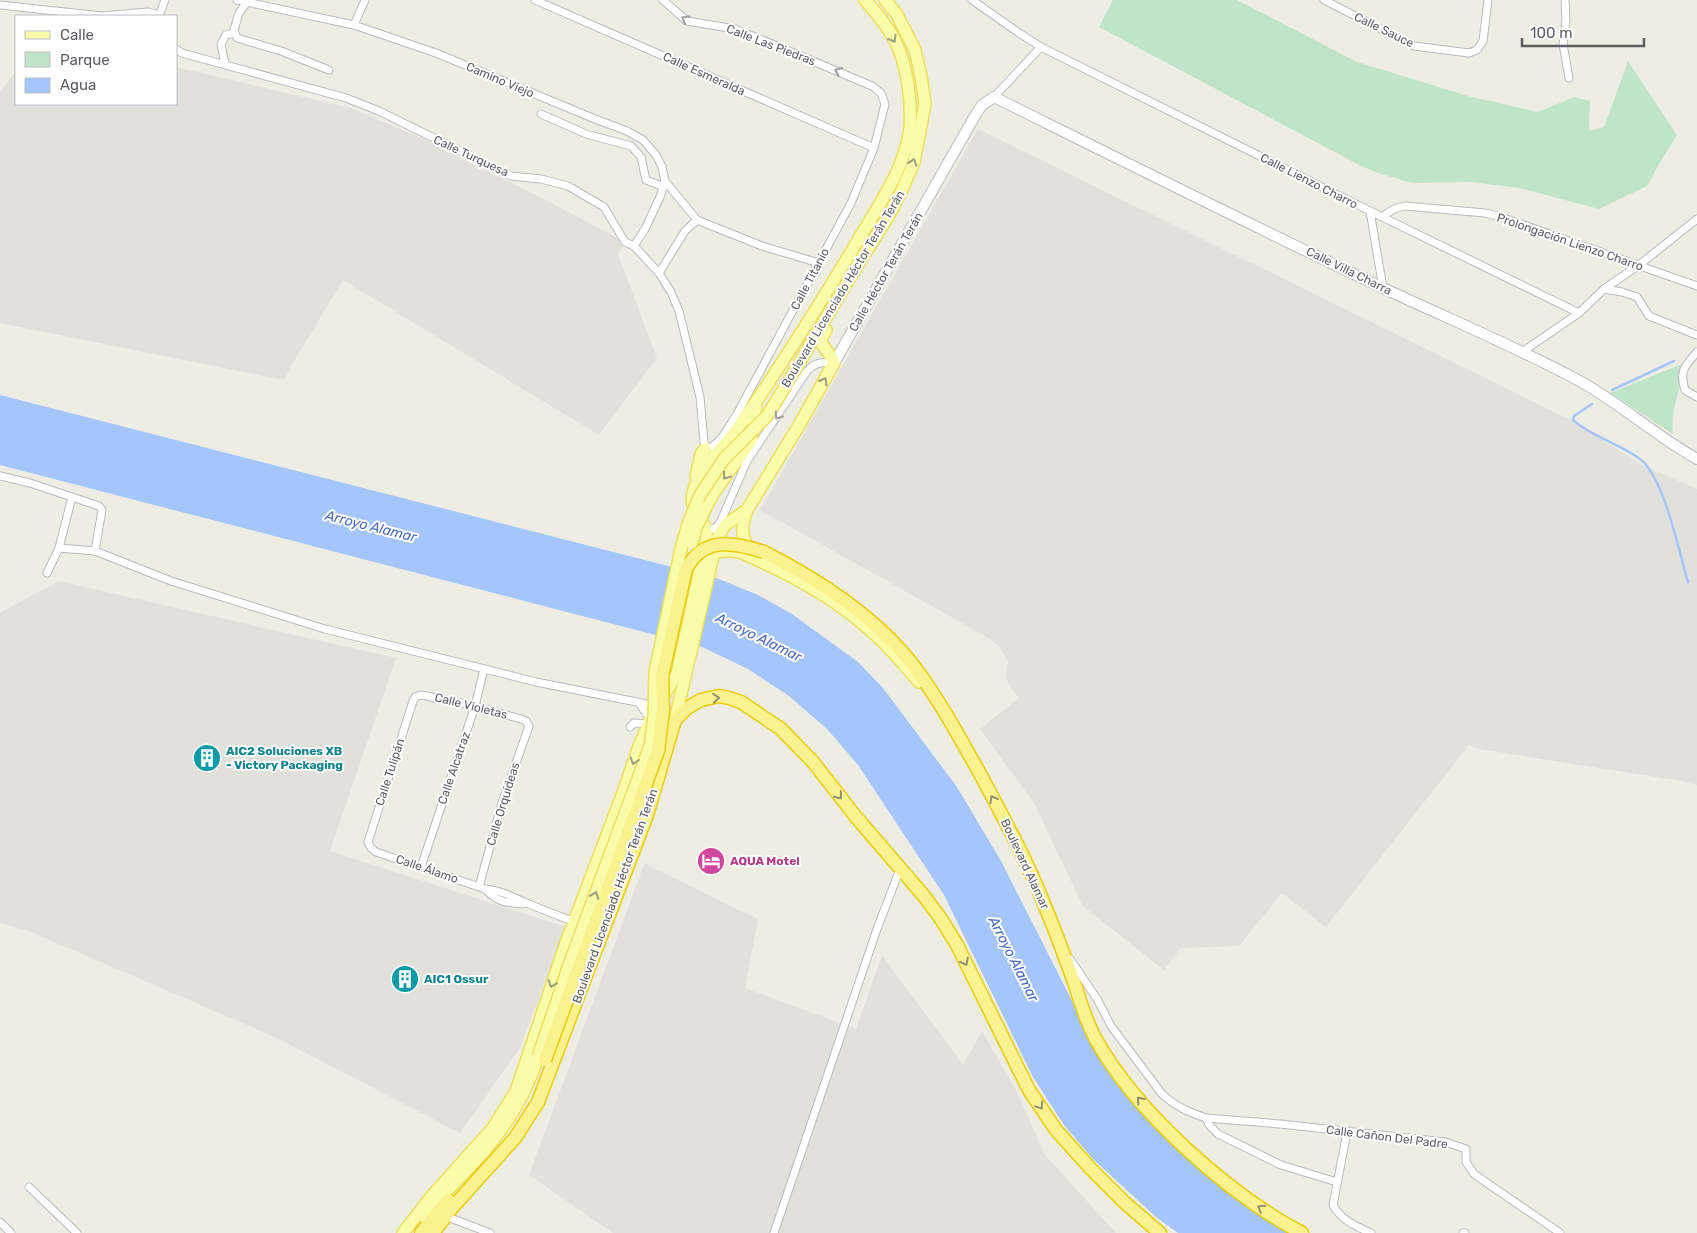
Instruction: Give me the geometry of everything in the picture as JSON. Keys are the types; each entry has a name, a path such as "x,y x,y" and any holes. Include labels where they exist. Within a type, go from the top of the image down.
{"highway":[{"name":"Boulevard Alamar","path":"686,569 690,561 701,552 718,545 742,545 762,557 807,575 839,596 876,626 904,654 929,688 961,739 1018,844 1059,942 1087,1021 1096,1039 1129,1089 1183,1146 1252,1202 1302,1233"},
{"name":"Boulevard Licenciado Héctor Terán Terán","path":"421,1233 439,1210 513,1128 534,1091 542,1059 658,751 663,711 662,676 686,569"},
{"path":"675,720 687,708 701,700 719,696 741,702 781,729 813,762 935,912 957,945 1029,1090 1056,1130 1124,1203 1160,1233"},
{"name":"Boulevard Licenciado Héctor Terán Terán","path":"433,1233 445,1216 515,1138 538,1102 647,814 675,720"}],"main road":[{"name":"Boulevard Licenciado Héctor Terán Terán","path":"675,720 705,564 706,532 705,527 695,512 694,493 705,468 737,430 835,281 892,182 904,153 910,128 910,99 905,71 896,43 878,15 865,0"},
{"name":"Boulevard Licenciado Héctor Terán Terán","path":"413,1233 432,1208 500,1132 542,1059 569,965 650,746 654,718 655,672 681,549 688,524 700,495 724,459 767,416 888,216 914,162 925,104 921,76 915,50 896,13 885,0"},
{"path":"834,363 821,344 820,339 847,294 847,282"},
{"name":"Calle Héctor Terán Terán","path":"762,557 749,549 742,533 742,523 747,510 798,427 834,363"},
{"name":"Boulevard Licenciado Héctor Terán Terán","path":"686,569 696,528 706,507 713,494 751,441 757,401"},
{"path":"704,450 688,493 689,509 695,522 702,530 706,532 723,528"},
{"name":"Calle Héctor Terán Terán","path":"723,528 747,510"},
{"name":"Boulevard Licenciado Héctor Terán Terán","path":"705,564 714,553 723,528"},
{"path":"714,553 734,551 762,557"},
{"name":"Boulevard Licenciado Héctor Terán Terán","path":"403,1233 430,1197 492,1129 516,1091 574,922 639,746 657,706 677,674 686,655"}],"street":[{"path":"159,15 165,0"},
{"name":"Camino Viejo","path":"237,0 258,2 354,25 436,53 627,131 643,140 656,155 662,167 664,184"},
{"path":"354,25 365,0"},
{"name":"Calle Esmeralda","path":"535,0 874,148"},
{"name":"Calle Las Piedras","path":"663,0 687,21 735,29 872,86 881,93"},
{"name":"Calle Lienzo Charro","path":"972,0 1041,47 1579,313"},
{"name":"Calle Sauce","path":"1324,0 1414,46 1469,53 1477,50 1483,41 1487,1"},
{"path":"1565,0 1566,20 1563,44 1569,78"},
{"path":"247,2 239,13 234,30 237,38 329,70"},
{"path":"0,5 93,15"},
{"path":"114,15 148,12 156,15"},
{"path":"226,64 221,44 226,35 234,33"},
{"name":"Calle Héctor Terán Terán","path":"834,363 976,114 1041,47"},
{"name":"Calle Turquesa","path":"178,51 346,98 379,111 511,176 568,186 604,207 625,242 634,246 659,273 671,292 679,311 686,333 700,397 705,468"},
{"name":"Calle Titanio","path":"704,450 711,447 721,437 737,414 851,203 874,148 885,104 881,93"},
{"name":"Calle Villa Charra","path":"994,97 1383,288 1522,352 1593,388 1662,437 1697,459"},
{"path":"541,114 586,134 630,146 641,157 646,180 664,184 697,220 762,246 819,263"},
{"path":"634,246 660,198 664,184"},
{"name":"Prolongación Lienzo Charro","path":"1383,216 1394,209 1406,206 1485,213 1697,286"},
{"path":"1370,211 1383,288"},
{"path":"1522,352 1579,313 1604,289 1639,265 1697,219"},
{"path":"659,273 685,231 697,220"},
{"path":"1604,289 1637,297 1650,316 1697,335"},
{"path":"1697,352 1684,367 1681,378 1685,390 1697,397"},
{"name":"Boulevard Licenciado Héctor Terán Terán","path":"706,532 720,523 747,461 807,371 818,363 834,363"},
{"path":"0,476 30,483 98,506 102,510 95,551"},
{"path":"47,573 59,548 72,497"},
{"path":"59,548 95,551 171,581 325,629 536,682 657,706"},
{"name":"Calle Alcatraz","path":"421,867 475,706 484,669"},
{"name":"Calle Violetas","path":"415,697 421,694 475,706 526,721"},
{"name":"Calle Tulipán","path":"371,848 368,842 415,697"},
{"path":"630,726 634,723 649,722 639,703"},
{"name":"Calle Orquídeas","path":"482,888 501,806 529,726 526,721"},
{"name":"Calle Álamo","path":"371,848 376,852 482,888 508,894 602,932"},
{"path":"774,1233 877,929 900,869"},
{"name":"Calle Cañon Del Padre","path":"1059,942 1097,998 1111,1026 1162,1094 1180,1109 1206,1118 1446,1142 1466,1149 1466,1162 1474,1174 1560,1233"},
{"name":"Calle Cañon Del Padre","path":"1206,1118 1210,1126 1218,1134 1281,1165 1337,1182"},
{"path":"1347,1132 1334,1205 1338,1214 1346,1221 1371,1233"},
{"path":"29,1187 77,1233"},
{"path":"445,1216 490,1233"},
{"path":"0,1222 11,1233"}],"shaded area":[{"path":"178,67 350,108 422,138 625,242 618,254 657,358 599,435 343,280 284,380 0,323 0,92 15,72 15,105 178,105"},
{"path":"978,129 1571,420 1640,464 1697,489 1697,785 1479,749 1469,745 1326,927 1282,893 1239,946 1181,948 1164,970 1083,906 1034,803 980,729 1019,698 1008,683 1006,676 1008,662 999,646 987,637 760,510"},
{"path":"58,581 396,658 330,851 566,927 520,1048 460,1133 277,1038 29,931 0,923 0,613"},
{"path":"645,862 649,866 758,919 745,988 856,1029 882,955 963,1065 982,1031 1017,1092 1045,1155 1116,1233 613,1233 529,1175"}],"green space":[{"path":"1113,0 1237,0 1357,62 1468,96 1538,112 1574,97 1590,101 1589,131 1604,127 1628,61 1677,135 1647,186 1599,209 1519,188 1471,182 1412,183 1361,166 1099,27"},
{"path":"1682,364 1684,367 1683,375 1674,408 1673,434 1610,393"}],"water":[{"name":"Arroyo Alamar","path":"0,395 719,579 758,595 792,614 858,662 883,688 957,787 1001,861 1097,1050 1148,1116 1296,1233 1178,1233 1156,1217 1093,1159 1064,1125 1033,1077 944,895 858,765 827,729 789,696 748,669 702,647 0,465"}],"waterway":[{"path":"1612,390 1674,361"},
{"path":"1592,404 1574,416 1574,421 1581,427 1640,459 1649,468 1670,516 1688,582"}],"place":[{"name":"AIC2 Soluciones XB - Victory Packaging","path":"207,758"},
{"name":"AQUA Motel","path":"711,861"},
{"name":"AIC1 Ossur","path":"405,979"}]}
